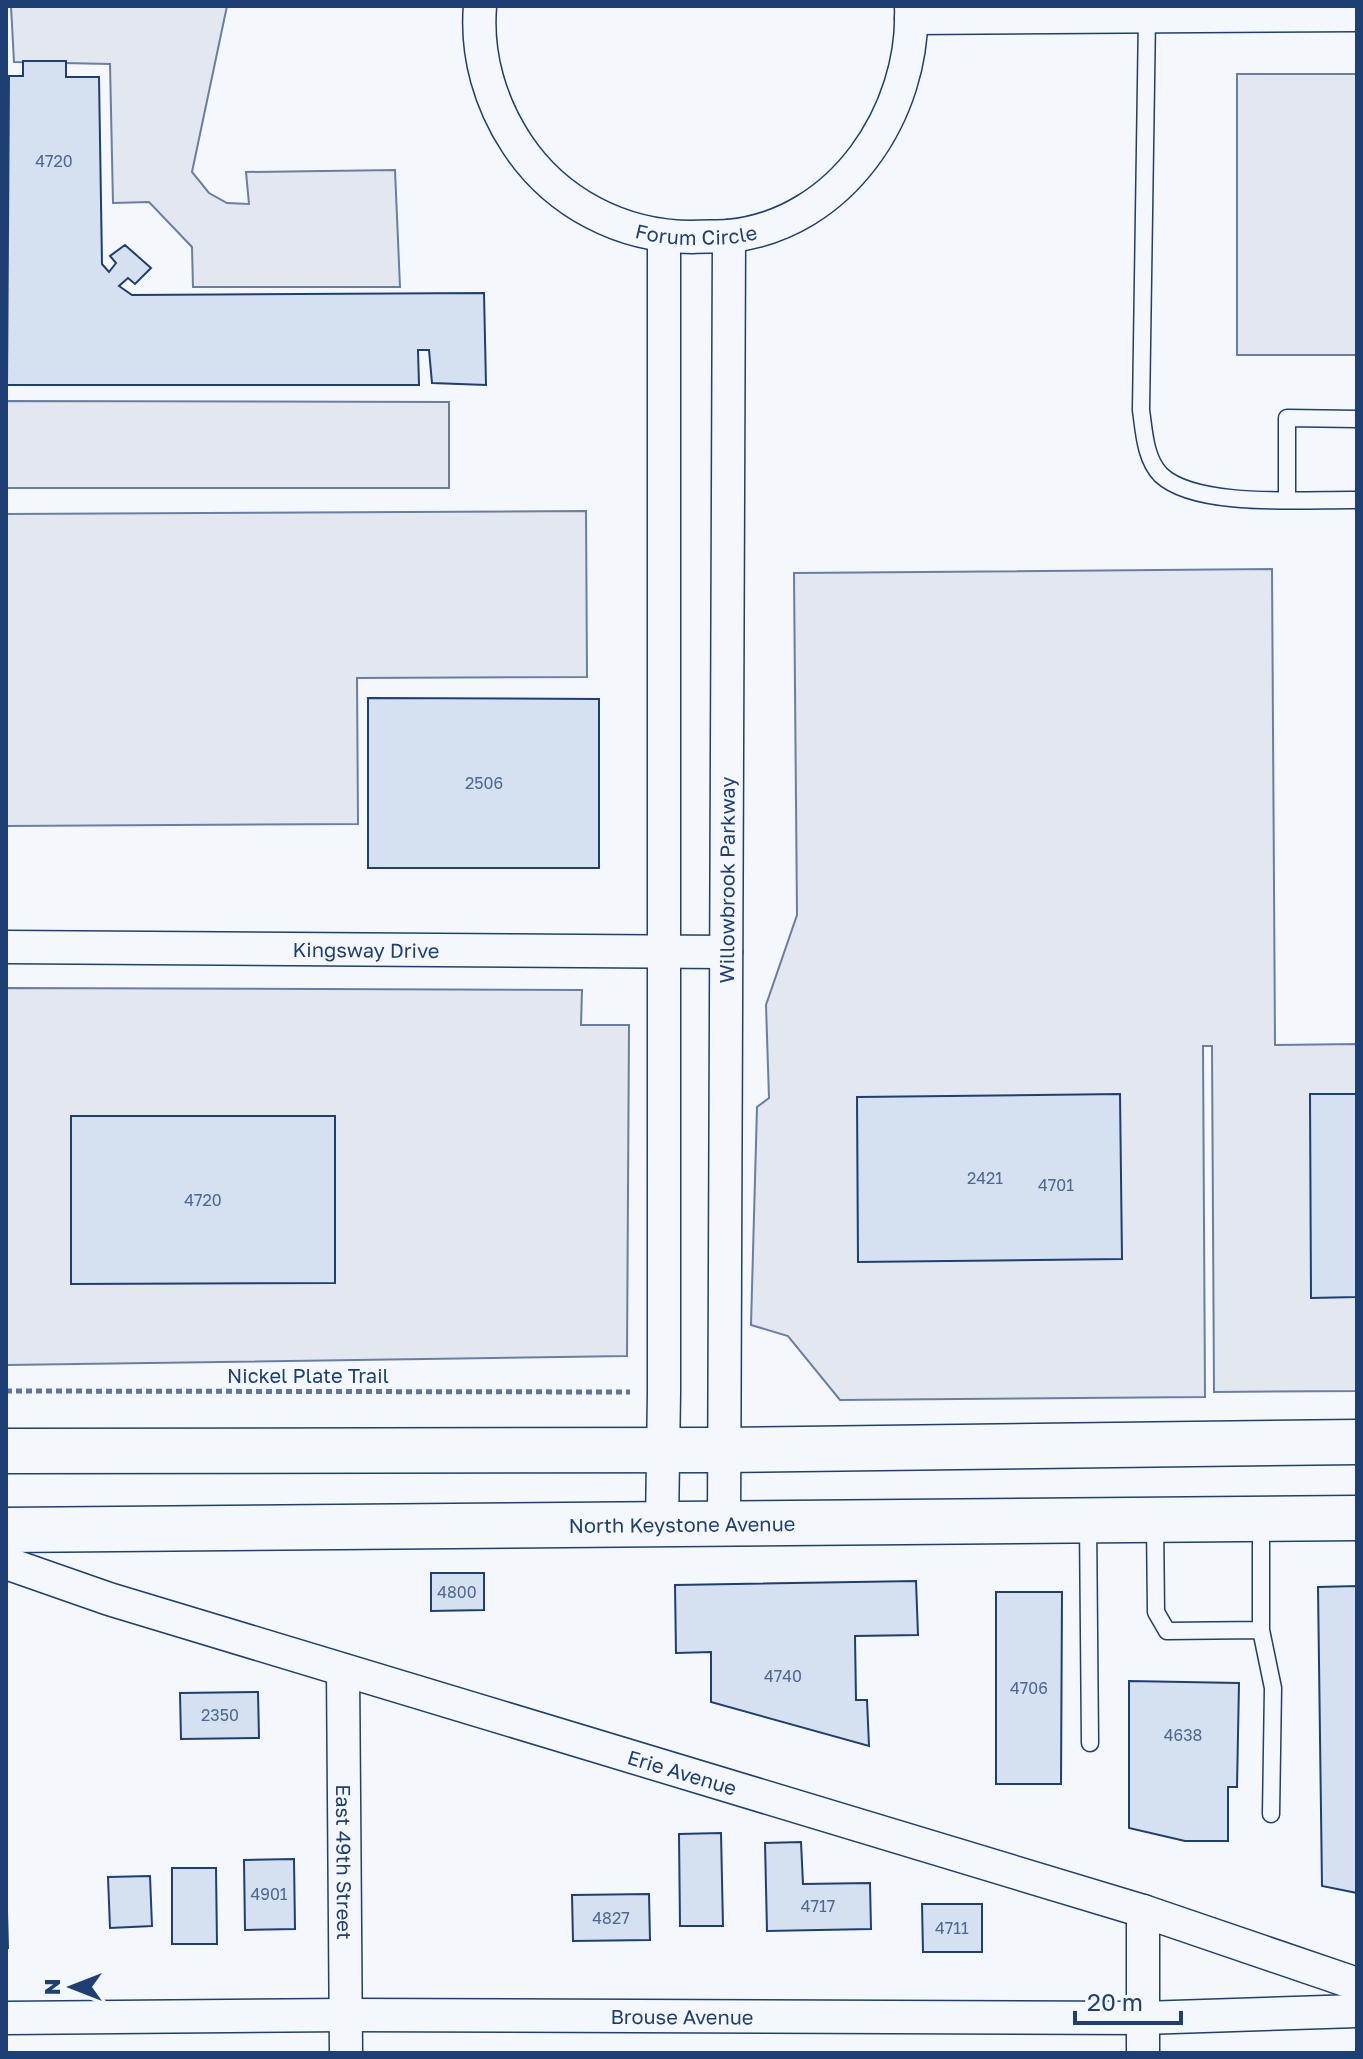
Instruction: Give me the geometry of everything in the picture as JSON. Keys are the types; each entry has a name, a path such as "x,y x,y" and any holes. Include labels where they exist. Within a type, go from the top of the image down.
{"main road":[{"path":"6,1451 724,1450 1357,1442"},
{"name":"North Keystone Avenue","path":"6,1530 1357,1518"}],"street":[{"name":"Forum Circle","path":"480,6 480,39 489,87 508,131 522,152 574,202 617,225 664,237 729,236 769,226 806,208 840,184 867,153 889,119 904,80 911,12"},
{"path":"911,12 1147,17 1357,15"},
{"name":"Willowbrook Parkway","path":"724,1526 729,236"},
{"path":"662,1525 664,237"},
{"name":"Kingsway Drive","path":"6,947 726,952"},
{"name":"Erie Avenue","path":"6,1563 109,1599 1143,1911 1357,1984"},
{"name":"East 49th Street","path":"343,1670 346,2053"},
{"path":"1143,1911 1143,2053"},
{"name":"Brouse Avenue","path":"6,2018 345,2015 1143,2018 1357,2011"}],"lane":[{"path":"1147,17 1141,410 1146,445 1160,474 1187,490 1224,498 1357,500"},
{"path":"1287,499 1287,418 1357,419"},
{"path":"1261,1519 1261,1630 1273,1688 1271,1814"},
{"path":"1155,1520 1156,1612 1167,1631 1261,1630"},
{"path":"1088,1521 1090,1743"}],"path":[{"name":"Nickel Plate Trail","path":"6,1391 610,1392"}],"shaded area":[{"path":"11,6 227,6 192,172 209,193 227,203 249,204 246,172 395,170 400,287 193,287 192,247 149,202 113,203 110,64 14,62"},
{"path":"1237,74 1357,74 1357,355 1237,355"},
{"path":"6,401 449,402 449,488 6,488"},
{"path":"586,511 587,677 357,678 358,824 6,826 6,514"},
{"path":"1272,569 1275,1045 1357,1044 1357,1391 1214,1392 1212,1046 1203,1046 1205,1397 840,1400 788,1336 751,1325 757,1107 769,1098 766,1005 797,915 794,573"},
{"path":"6,988 582,990 581,1025 629,1025 627,1356 6,1365"}],"building":[{"path":"23,61 66,61 66,77 99,77 102,264 109,272 116,263 110,256 125,245 151,268 135,284 128,278 119,286 132,295 484,293 486,385 432,383 429,350 418,350 419,385 7,385 9,76 23,76"},
{"path":"368,698 599,699 599,868 368,868"},
{"path":"1120,1094 1122,1259 858,1262 857,1097"},
{"path":"1310,1094 1357,1094 1357,1297 1311,1298"},
{"path":"71,1116 335,1116 335,1283 71,1284"},
{"path":"431,1573 484,1573 484,1610 431,1611"},
{"path":"916,1581 918,1635 855,1636 856,1700 867,1700 869,1746 711,1702 711,1652 676,1653 675,1585"},
{"path":"1357,1586 1357,1893 1322,1886 1318,1587"},
{"path":"996,1592 1062,1592 1061,1784 996,1784"},
{"path":"1129,1681 1239,1683 1237,1787 1228,1787 1228,1841 1185,1841 1129,1828"},
{"path":"258,1692 259,1738 181,1739 180,1693"},
{"path":"721,1833 723,1926 680,1926 679,1834"},
{"path":"801,1842 803,1884 870,1883 871,1929 767,1931 765,1843"},
{"path":"294,1859 295,1929 245,1930 244,1860"},
{"path":"172,1868 216,1868 217,1944 172,1944"},
{"path":"6,1873 8,1948 6,1948"},
{"path":"150,1876 152,1926 110,1928 108,1877"},
{"path":"649,1894 650,1940 573,1941 572,1895"},
{"path":"922,1904 982,1904 982,1952 923,1952"}]}
